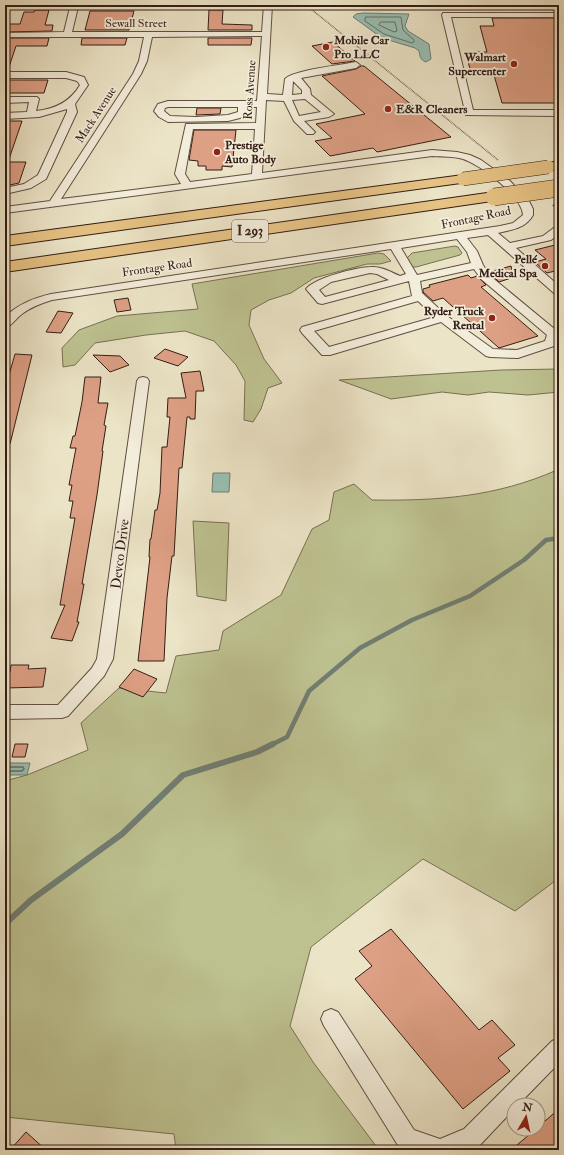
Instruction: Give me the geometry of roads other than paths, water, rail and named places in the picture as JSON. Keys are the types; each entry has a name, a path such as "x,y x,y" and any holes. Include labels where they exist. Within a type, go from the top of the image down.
{"highway":[{"name":"I 293","path":"5,241 553,166"},
{"name":"I 293","path":"5,266 559,188"}],"street":[{"path":"5,5 94,5"},
{"path":"67,35 76,5"},
{"name":"Ross Avenue","path":"257,177 268,5"},
{"path":"559,15 504,11 446,15 469,112 559,113"},
{"name":"Sewall Street","path":"5,35 266,34"},
{"name":"Mack Avenue","path":"53,204 137,74 143,62 148,35"},
{"path":"310,132 297,119 287,98 289,79 310,73 356,65"},
{"path":"5,75 66,75 81,78 84,85 76,98 70,103 51,111 5,116"},
{"path":"296,77 306,89 308,96 329,114 297,119"},
{"path":"242,105 243,113 236,117 225,118 168,118 162,115 159,111 161,106 168,104 242,105 262,101 308,96"},
{"path":"5,100 34,99 31,114"},
{"path":"5,191 27,186 42,177 72,112 70,103"},
{"path":"187,186 180,174 189,126 260,126"},
{"name":"Frontage Road","path":"5,210 423,154 457,155 471,159 489,170 504,182 528,205 529,214 525,219 513,226 490,231 51,297 22,308 5,324"},
{"path":"508,247 547,238 559,229"},
{"path":"490,231 559,292"},
{"path":"395,246 413,277 417,294 443,318 490,354 518,354 550,343 553,334 485,277 477,265 472,251 460,236"},
{"path":"400,280 378,271 370,270 327,280 312,289 322,301 400,280 477,265"},
{"path":"420,297 306,330 326,352 443,318"},
{"name":"Devco Drive","path":"5,712 62,711 98,672 107,654 143,381"},
{"path":"331,1019 407,1139 440,1150 472,1138 559,1048"}],"water":[{"path":"356,14 409,14 405,26 408,31 429,44 431,59 426,62 424,61 421,58 419,51 415,48 382,38 353,17"},
{"path":"213,473 230,473 229,492 212,492"},
{"path":"5,763 30,763 27,775 5,775"}],"waterway":[{"path":"5,924 31,900 122,834 183,775 257,752 287,737 309,691 360,648 412,620 470,596 524,560 546,540 559,538"}],"place":[{"name":"Mobile Car Pro LLC","path":"326,47"},
{"name":"Walmart Supercenter","path":"514,64"},
{"name":"E&R Cleaners","path":"388,109"},
{"name":"Prestige Auto Body","path":"217,152"},
{"name":"Pellé Medical Spa","path":"545,266"},
{"name":"Ryder Truck Rental","path":"492,318"}]}
